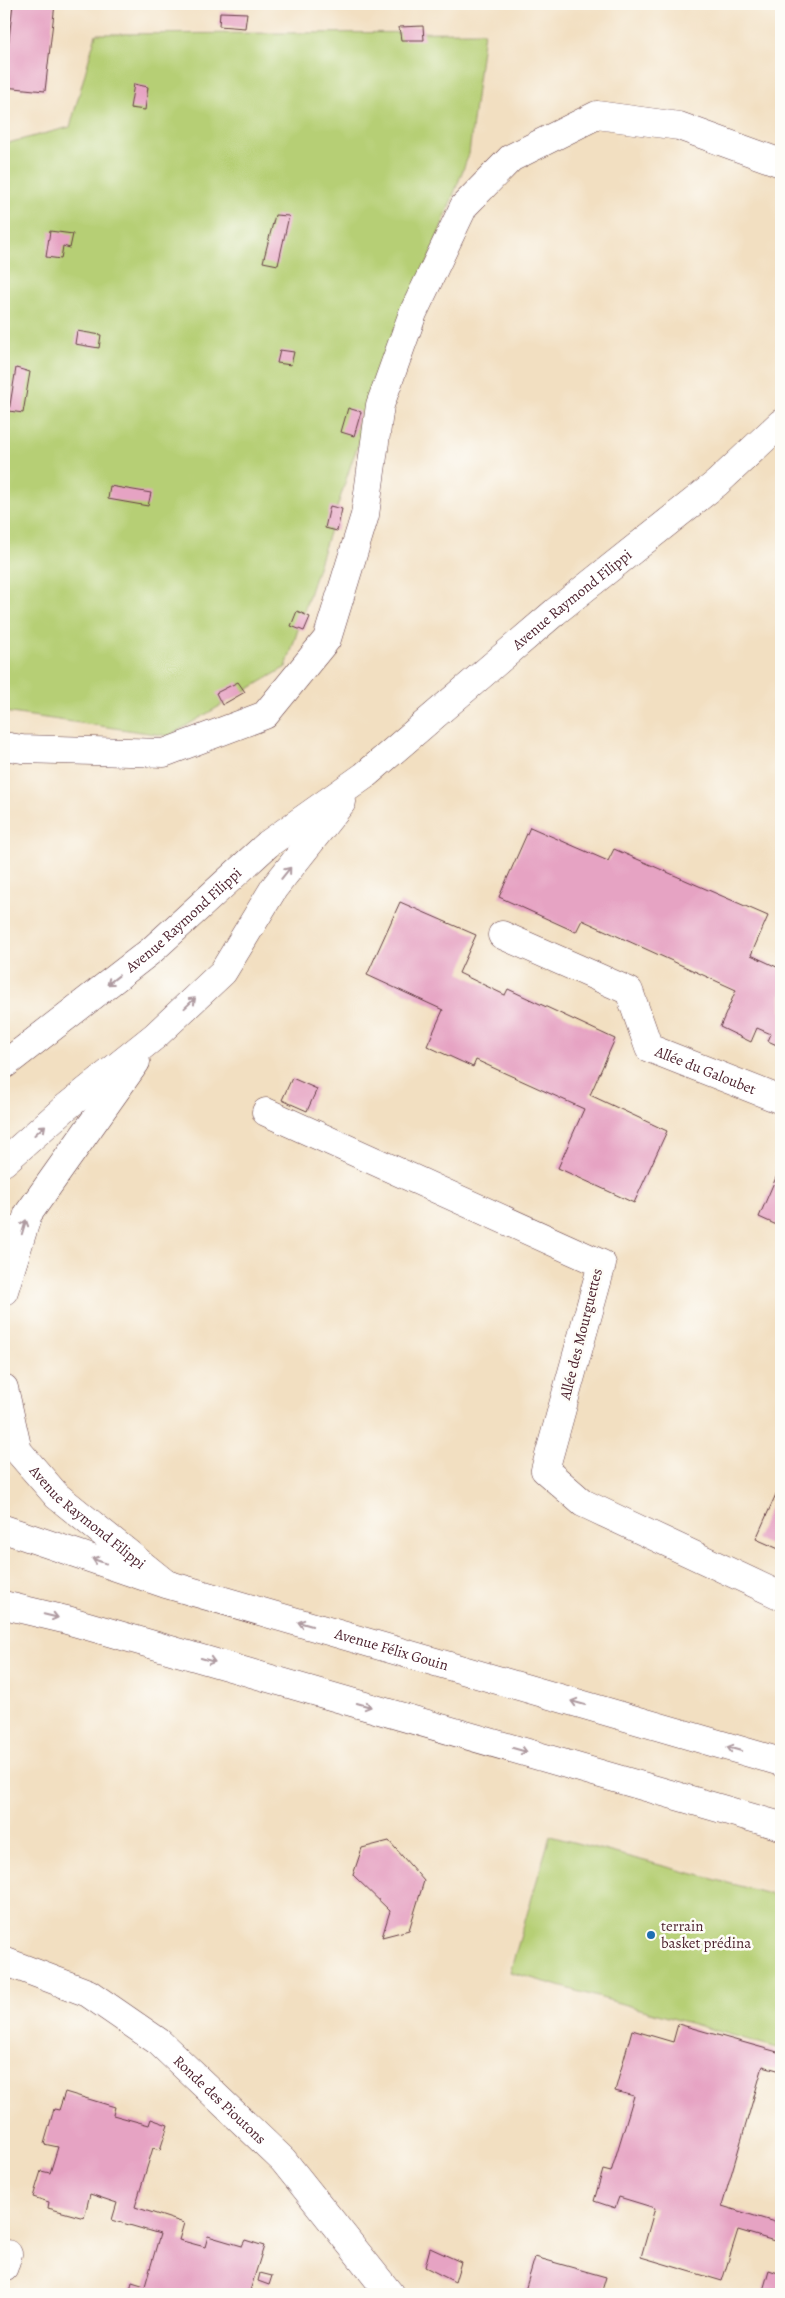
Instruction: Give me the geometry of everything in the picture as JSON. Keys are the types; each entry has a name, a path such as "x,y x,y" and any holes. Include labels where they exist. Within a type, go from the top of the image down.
{"main road":[{"path":"4,746 22,749 164,753 265,715 327,639 365,515 380,405 413,313 464,206 511,158 597,115 679,126 781,163"},
{"name":"Avenue Raymond Filippi","path":"4,1065 152,950 268,844 364,776 555,612 717,483 781,423"},
{"name":"Avenue Raymond Filippi","path":"4,1162 65,1108 155,1036 223,972 274,888 364,776"},
{"name":"Allée du Galoubet","path":"502,935 629,991 649,1048 781,1100"},
{"name":"Avenue Raymond Filippi","path":"4,1291 28,1214 155,1036"},
{"name":"Allée des Mourguettes","path":"266,1112 602,1264 545,1470 583,1503 781,1596"},
{"name":"Avenue Raymond Filippi","path":"4,1388 18,1451 57,1496 166,1584"},
{"name":"Avenue Félix Gouin","path":"4,1529 166,1584 781,1762"},
{"path":"4,1605 67,1620 781,1826"},
{"name":"Ronde des Pioutons","path":"4,1961 88,1993 159,2042 283,2160 390,2294"}],"green space":[{"path":"484,32 469,154 352,461 286,667 169,736 4,712 4,144 70,127 96,34"},
{"name":"terrain basket prédina","path":"550,1836 781,1897 781,2034 777,2048 510,1972"}],"building":[{"path":"13,4 55,4 45,91 4,87 4,56 7,56"},
{"path":"220,12 247,13 245,28 219,26"},
{"path":"423,26 424,40 401,40 399,27"},
{"path":"134,84 148,87 145,110 130,108"},
{"path":"275,215 289,216 278,265 263,262"},
{"path":"50,231 73,234 70,248 63,246 61,259 46,257"},
{"path":"77,331 101,335 99,348 75,344"},
{"path":"280,350 294,352 291,365 277,363"},
{"path":"16,368 30,372 23,413 9,411"},
{"path":"348,408 361,412 354,436 341,432"},
{"path":"110,486 151,493 148,506 108,499"},
{"path":"330,506 342,509 337,531 325,528"},
{"path":"297,611 310,617 304,631 291,626"},
{"path":"238,682 245,692 222,705 216,693"},
{"path":"530,827 608,861 614,849 768,916 751,955 781,969 781,1047 768,1041 771,1034 757,1028 751,1042 720,1027 736,990 582,920 576,932 499,897"},
{"path":"400,902 476,935 459,973 505,995 508,989 615,1039 590,1095 667,1131 634,1203 558,1168 584,1109 476,1060 473,1067 427,1046 443,1010 367,975"},
{"path":"292,1078 317,1089 307,1111 282,1100"},
{"path":"781,1166 781,1227 759,1217"},
{"path":"781,1483 781,1550 756,1539"},
{"path":"389,1841 424,1881 409,1930 382,1937 390,1911 353,1875 362,1848"},
{"path":"678,2024 781,2053 781,2071 763,2066 722,2206 781,2224 781,2243 738,2230 722,2281 641,2257 655,2208 619,2197 615,2208 594,2201 603,2170 611,2172 634,2096 615,2091 632,2030 673,2042"},
{"path":"65,2092 115,2107 113,2115 149,2125 151,2119 168,2125 160,2150 153,2148 135,2207 184,2223 179,2240 205,2247 208,2236 242,2246 245,2240 264,2246 249,2294 134,2294 135,2292 130,2290 132,2282 145,2286 160,2234 112,2220 117,2203 90,2194 84,2218 48,2208 49,2202 33,2197 41,2171 50,2173 58,2147 44,2144 54,2109 59,2110"},
{"path":"430,2248 461,2262 455,2282 425,2267"},
{"path":"535,2257 606,2277 601,2294 524,2294"},
{"path":"781,2264 781,2294 762,2294 769,2270 778,2273"},
{"path":"260,2273 272,2276 269,2285 258,2281"}],"place":[{"name":"terrain basket prédina","path":"651,1935"}]}
